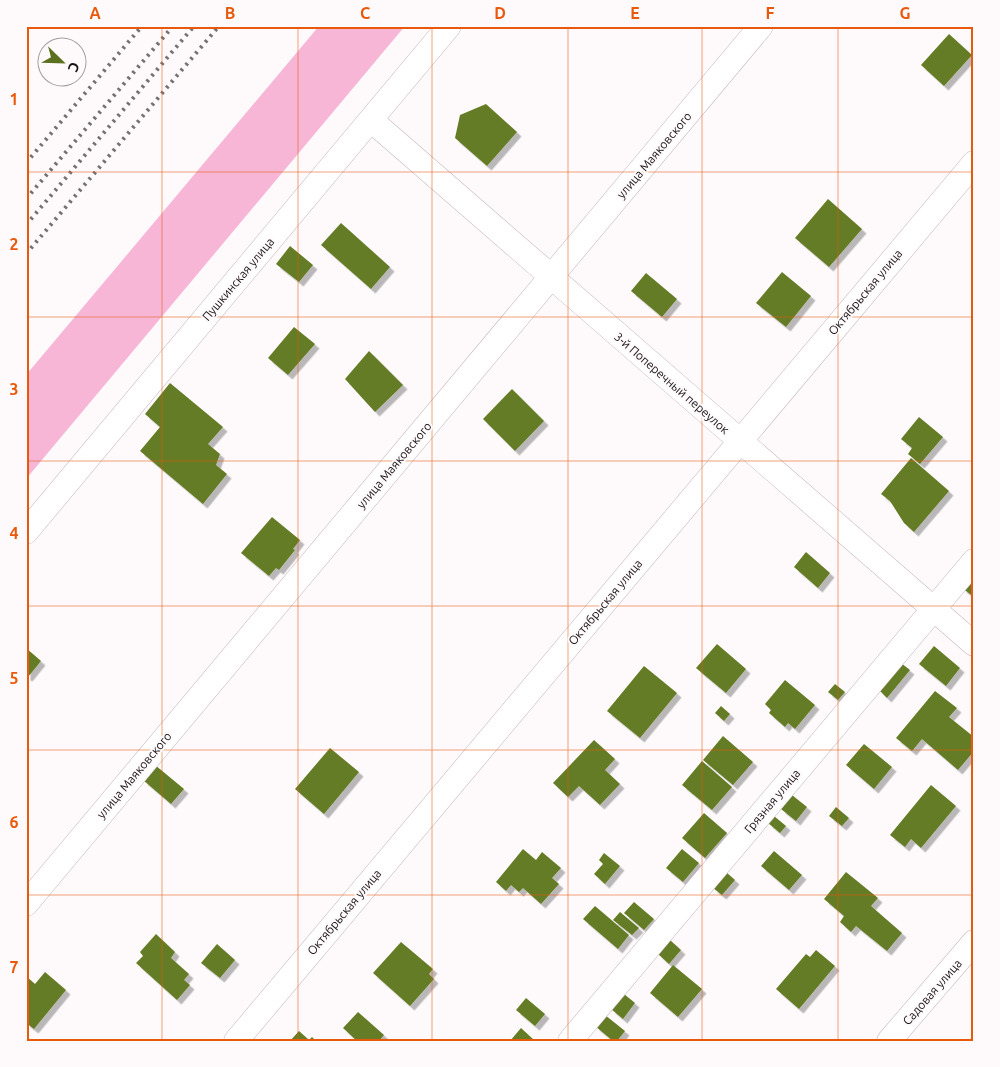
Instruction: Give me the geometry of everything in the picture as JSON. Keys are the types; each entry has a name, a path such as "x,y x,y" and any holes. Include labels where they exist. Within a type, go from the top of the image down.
{"street":[{"name":"Пушкинская улица","path":"26,532 449,26"},
{"name":"улица Маяковского","path":"26,904 761,26"},
{"name":"3-й Поперечный переулок","path":"371,120 739,442 974,644"},
{"name":"Октябрьская улица","path":"236,1041 974,163"},
{"name":"Грязная улица","path":"570,1041 974,561"},
{"name":"Садовая улица","path":"889,1041 974,942"}],"shaded area":[{"path":"319,26 405,26 26,479 26,375"}],"building":[{"path":"949,34 972,55 944,86 921,65"},
{"path":"486,104 517,132 487,166 455,138 460,115"},
{"path":"828,199 862,229 829,267 795,238"},
{"path":"341,223 390,267 371,289 321,245"},
{"path":"290,246 313,265 299,282 276,264"},
{"path":"782,272 811,296 786,327 756,303"},
{"path":"646,273 677,299 662,317 631,291"},
{"path":"294,327 315,344 288,375 268,358"},
{"path":"369,351 403,385 375,412 345,379"},
{"path":"170,383 223,427 208,444 220,454 216,465 227,474 203,504 140,451 160,427 145,414"},
{"path":"512,389 544,421 515,451 483,419"},
{"path":"919,417 943,437 920,464 908,454 912,448 901,439"},
{"path":"911,458 949,491 914,532 904,523 890,501 881,494"},
{"path":"272,517 300,540 293,549 295,550 279,570 276,568 269,576 241,553"},
{"path":"806,552 830,573 818,588 794,567"},
{"path":"974,574 974,597 962,588"},
{"path":"717,644 746,669 726,693 696,668"},
{"path":"934,646 960,668 946,686 919,664"},
{"path":"26,648 41,661 28,677 26,676"},
{"path":"901,663 910,670 887,698 879,690"},
{"path":"644,666 677,693 640,738 607,711"},
{"path":"785,680 815,705 795,729 788,723 785,727 769,713 771,710 765,704"},
{"path":"835,684 845,692 838,700 828,692"},
{"path":"935,691 957,708 949,717 974,737 974,751 958,770 922,739 912,751 896,738"},
{"path":"721,706 730,714 724,721 715,713"},
{"path":"723,736 753,762 733,785 703,760"},
{"path":"594,740 615,759 605,770 620,784 600,805 579,786 568,797 553,783"},
{"path":"864,744 892,767 874,789 846,765"},
{"path":"330,748 359,772 324,814 295,789"},
{"path":"702,761 732,787 712,810 682,785"},
{"path":"155,765 184,789 171,804 143,780"},
{"path":"931,785 956,806 921,848 911,839 905,847 890,835"},
{"path":"792,795 807,807 796,821 781,809"},
{"path":"836,807 849,818 842,826 829,816"},
{"path":"704,813 727,833 705,858 682,838"},
{"path":"774,816 786,826 780,833 768,823"},
{"path":"523,849 536,860 542,852 561,868 552,878 559,884 541,904 523,888 519,892 511,885 506,891 496,882"},
{"path":"682,849 699,863 683,882 666,868"},
{"path":"774,851 802,875 789,890 761,866"},
{"path":"604,853 620,866 605,884 594,874 603,864 599,860"},
{"path":"726,872 735,880 722,895 713,888"},
{"path":"846,872 878,898 871,906 902,933 887,951 856,926 851,932 840,922 844,916 824,899"},
{"path":"634,902 654,919 644,930 624,913"},
{"path":"595,906 629,935 618,949 583,919"},
{"path":"620,912 639,928 632,935 613,920"},
{"path":"156,934 175,952 171,958 189,974 184,980 190,985 177,1000 136,963 143,956 140,952"},
{"path":"670,940 681,950 669,964 658,954"},
{"path":"401,942 433,969 429,974 434,979 410,1006 373,973"},
{"path":"217,944 235,960 220,978 201,963"},
{"path":"816,950 835,966 799,1009 776,989 806,954 810,957"},
{"path":"673,965 702,989 678,1017 650,993"},
{"path":"45,972 66,990 34,1029 26,1023 26,976 35,984"},
{"path":"624,994 635,1003 623,1019 611,1009"},
{"path":"526,998 545,1014 535,1026 516,1010"},
{"path":"358,1012 384,1035 379,1041 357,1041 343,1028"},
{"path":"605,1015 625,1031 617,1041 613,1041 595,1026"},
{"path":"521,1028 535,1041 510,1041"},
{"path":"299,1031 309,1040 312,1037 316,1041 290,1041"}],"railway":[{"path":"26,163 142,26"},
{"path":"26,199 173,26"},
{"path":"26,225 194,26"},
{"path":"26,254 219,26"}]}
